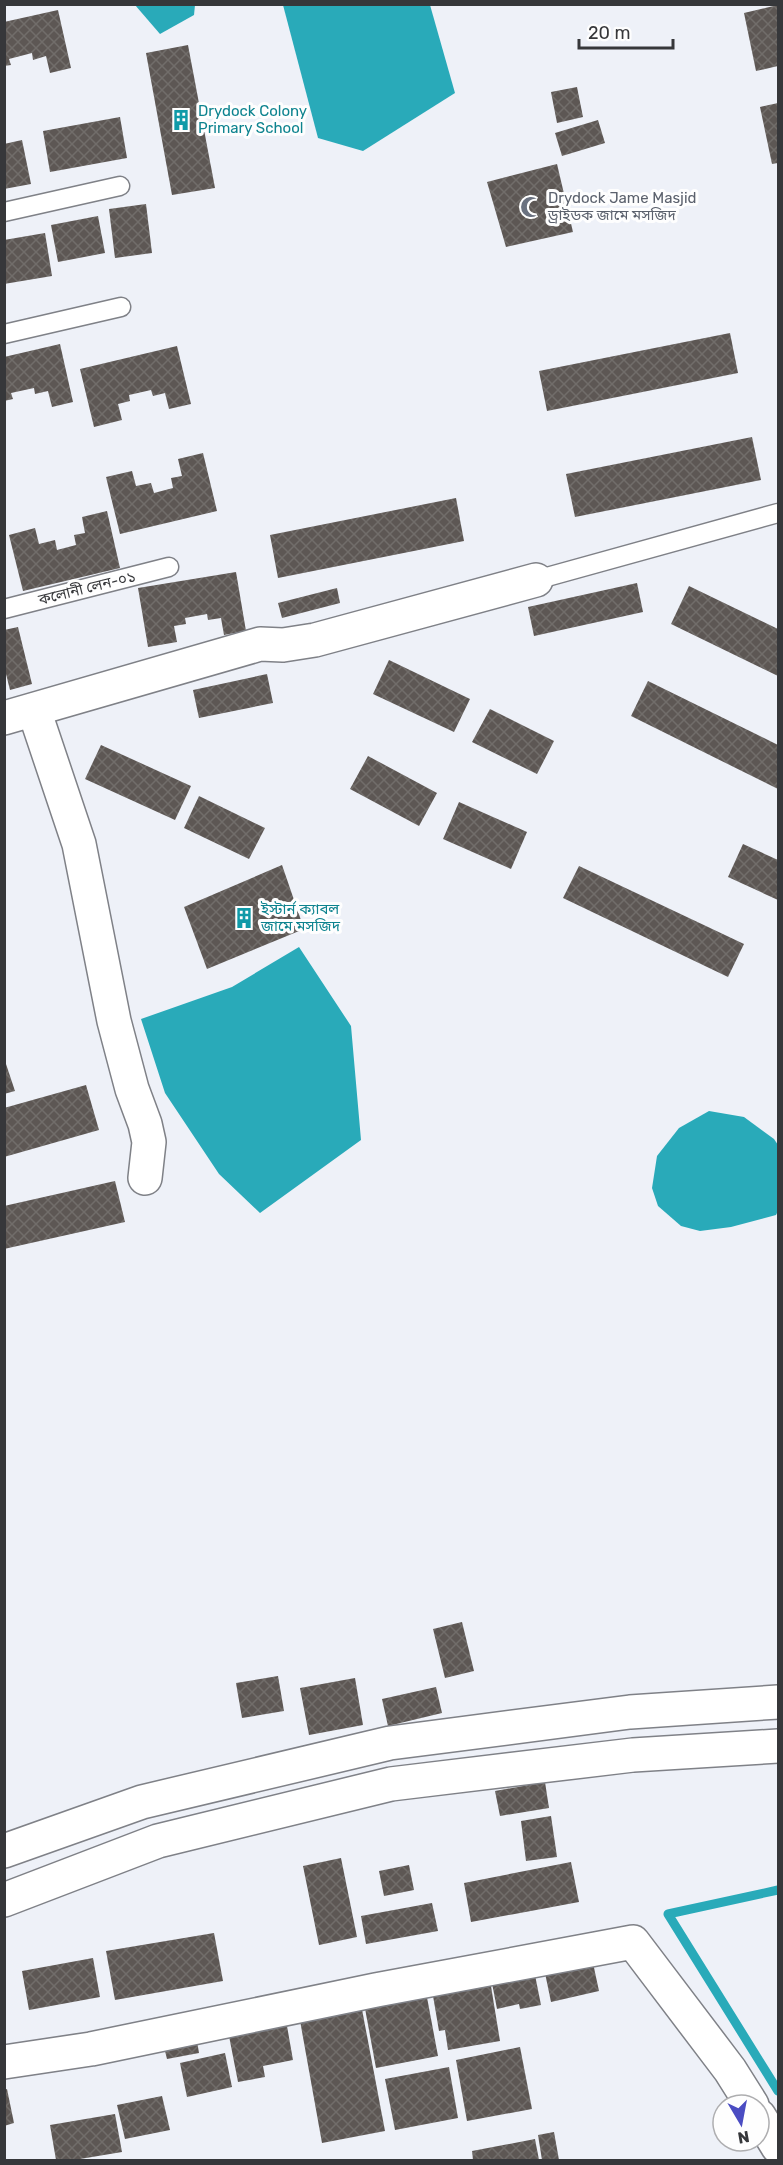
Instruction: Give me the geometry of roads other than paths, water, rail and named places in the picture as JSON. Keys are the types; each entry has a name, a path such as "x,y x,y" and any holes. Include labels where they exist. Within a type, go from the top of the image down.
{"street":[{"path":"145,1178 149,1142 146,1124 132,1089 114,1021 79,844 19,714 260,644 283,645 315,640 536,580"},
{"path":"4,1851 142,1802 390,1743 630,1712 778,1702"},
{"path":"4,1900 158,1841 391,1784 633,1755 778,1746"},
{"path":"4,2062 91,2049 376,1990 633,1942 730,2070 744,2093"}],"lane":[{"path":"4,212 120,186"},
{"path":"4,334 121,307"},
{"path":"536,580 778,513"},
{"name":"কলোনী লেন-০১","path":"4,609 169,567"}],"water":[{"path":"135,5 195,5 194,15 160,34"},
{"path":"283,5 430,5 455,93 363,151 318,138"},
{"path":"299,947 351,1026 361,1140 260,1213 219,1174 165,1093 141,1019 232,987"},
{"path":"709,1111 744,1117 774,1139 778,1145 778,1211 776,1215 731,1227 700,1231 681,1226 658,1206 652,1188 657,1156 679,1128"}],"waterway":[{"path":"778,1890 668,1914 778,2091"}],"place":[{"name":"Drydock Colony Primary School","path":"181,120"},
{"name":"Drydock Jame Masjid ড্রাইডক জামে মসজিদ","path":"531,207"},
{"name":"ইস্টার্ন ক্যাবল জামে মসজিদ","path":"244,918"}]}
